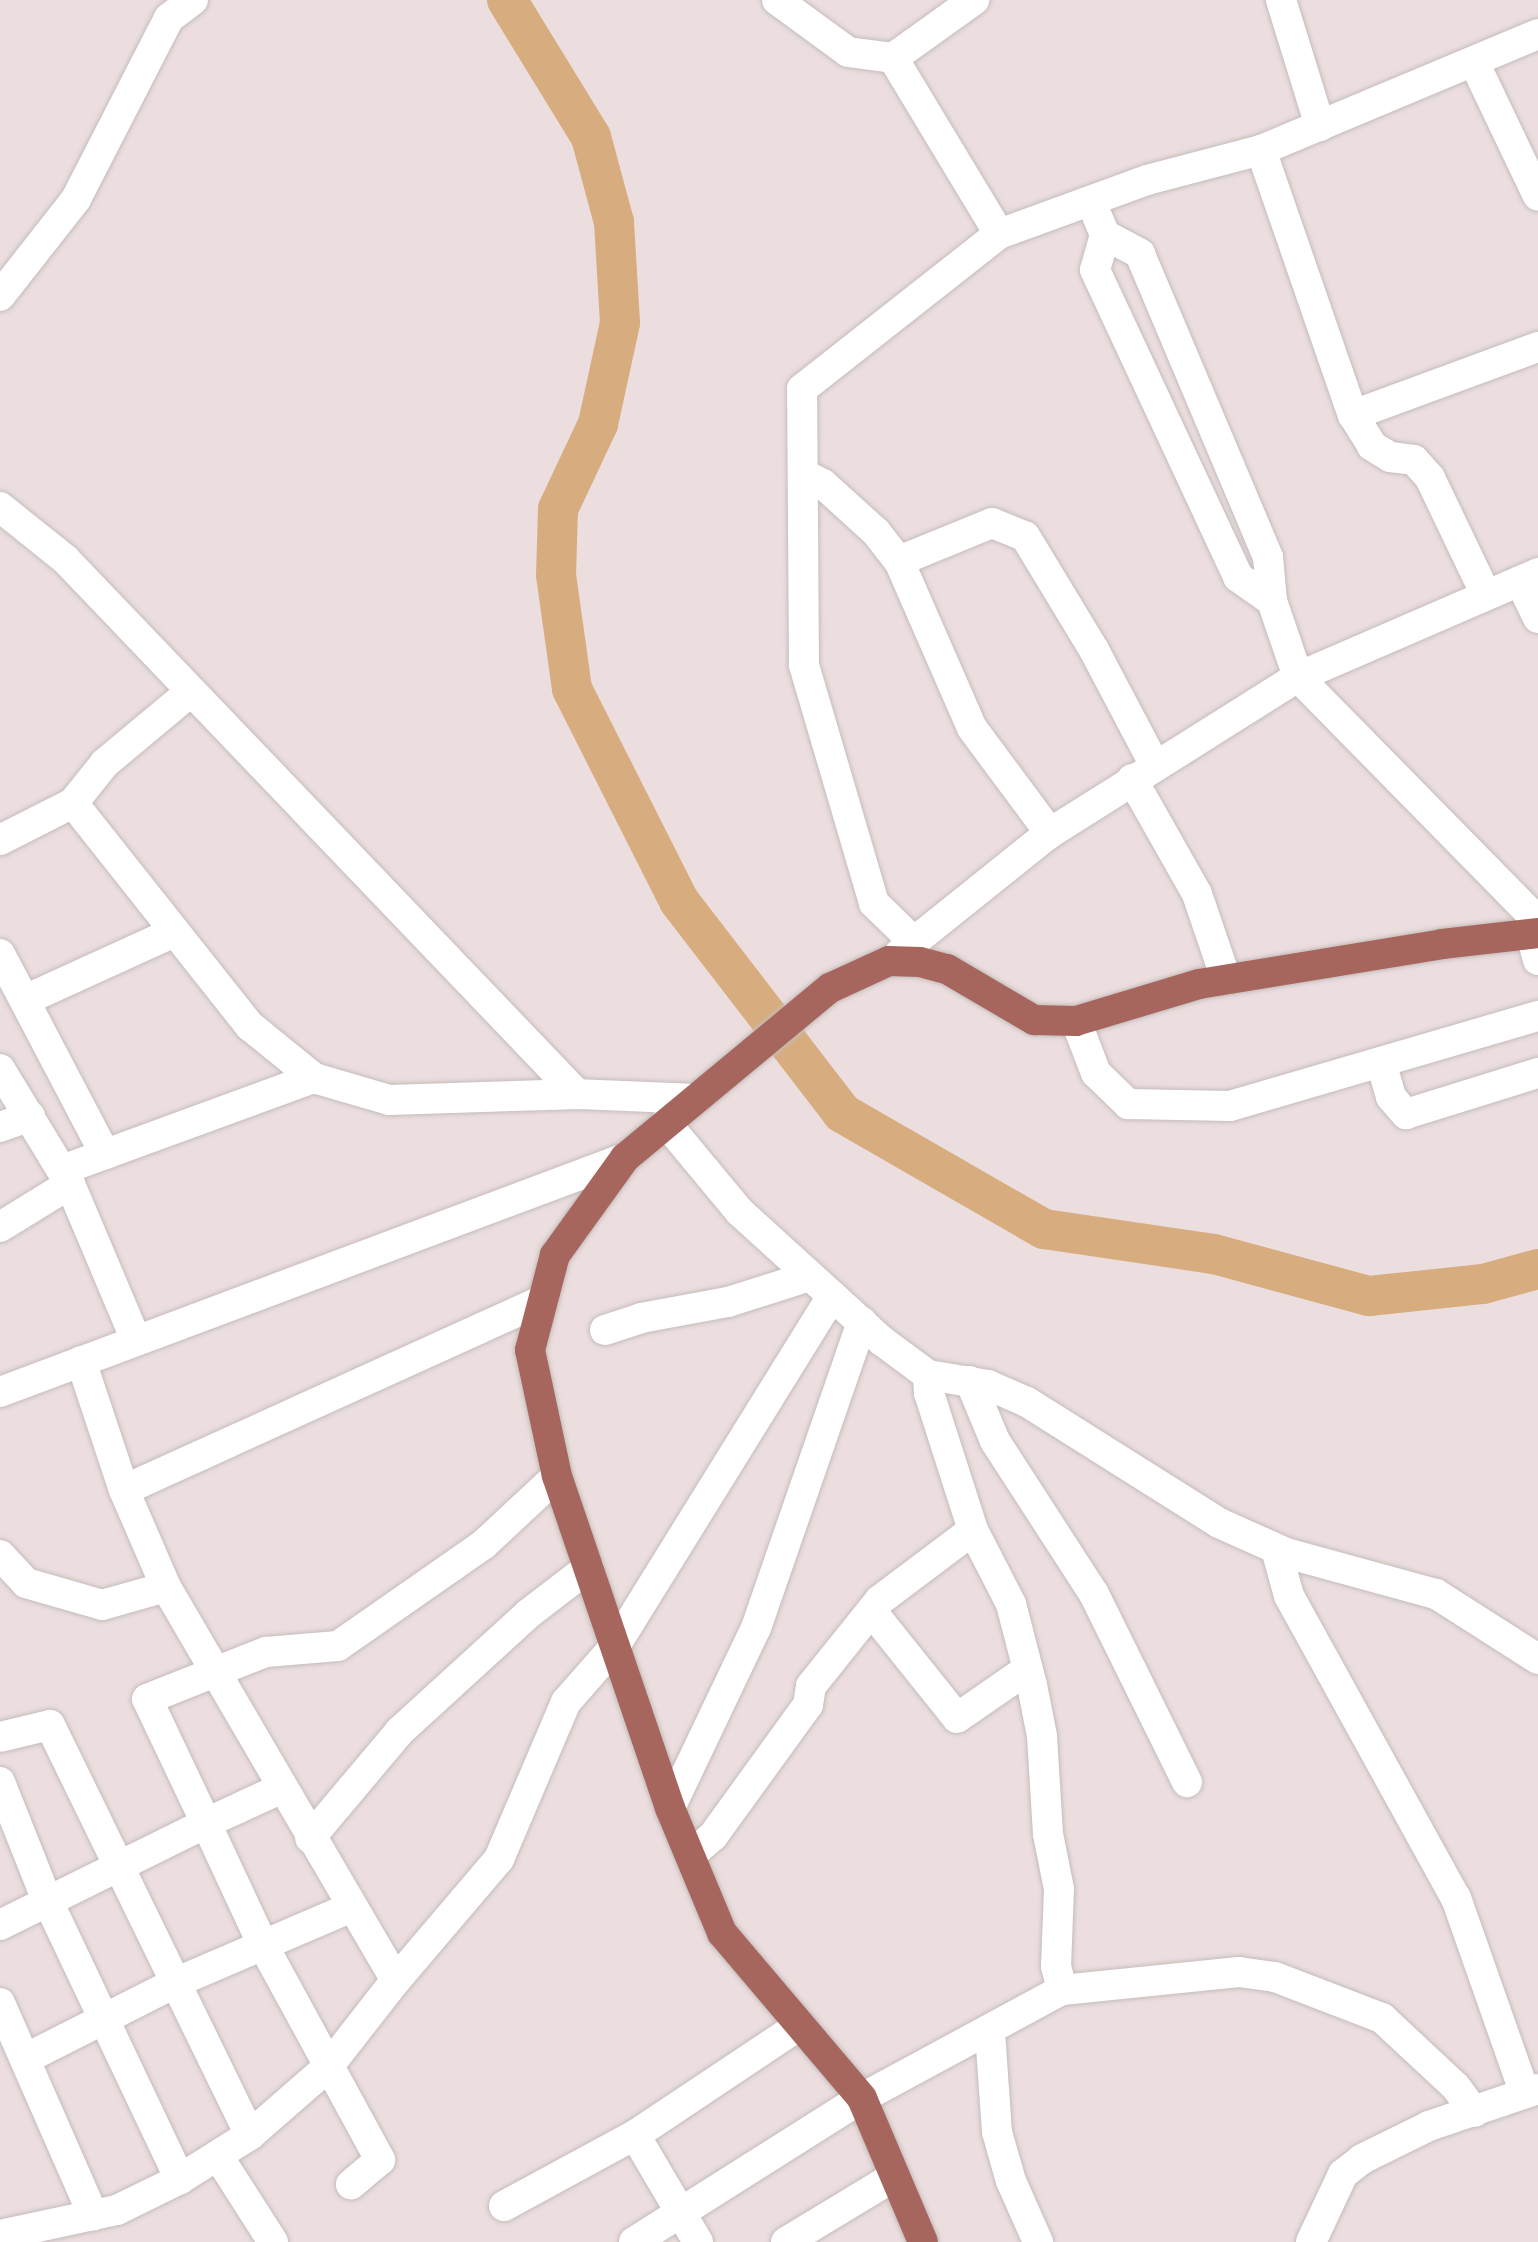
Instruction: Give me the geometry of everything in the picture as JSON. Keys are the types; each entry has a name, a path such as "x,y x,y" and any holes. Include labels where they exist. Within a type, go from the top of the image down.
{"main road":[{"path":"924,2242 862,2098 722,1934 670,1808 557,1476 530,1350 555,1255 624,1158 830,988 889,961 920,962 947,970 1034,1020 1076,1021 1226,980 1536,937"}],"street":[{"path":"0,296 76,198 168,18 192,0"},
{"path":"777,0 848,52 894,58 974,0"},
{"path":"1281,0 1320,126"},
{"path":"914,942 874,903 804,665 802,389 999,234 1089,201 1261,150 1538,34"},
{"path":"894,58 999,234"},
{"path":"1474,62 1538,196"},
{"path":"1261,150 1353,415 1372,446 1390,457 1414,460 1430,478 1486,595"},
{"path":"1089,201 1105,234 1140,254 1268,557 1272,601 1298,678 1536,937"},
{"path":"1105,234 1095,270 1238,577 1272,601"},
{"path":"1353,415 1538,348"},
{"path":"803,474 823,484 899,560 972,728 1050,833"},
{"path":"0,506 65,559 189,693 577,1094"},
{"path":"899,560 992,523 1025,536 1094,650 1197,894 1226,980"},
{"path":"889,961 1050,833 1143,771 1298,678 1529,577 1538,618"},
{"path":"0,840 72,803 105,763 189,693"},
{"path":"72,803 250,1026 314,1078 389,1100 577,1094 694,1099"},
{"path":"25,1000 174,932"},
{"path":"0,954 105,1154"},
{"path":"1076,1021 1096,1074 1128,1104 1230,1106 1538,1016"},
{"path":"1381,1062 1391,1098 1406,1114 1538,1073"},
{"path":"0,1068 66,1177 136,1340"},
{"path":"0,1227 66,1177 105,1154 314,1078"},
{"path":"0,1127 30,1116"},
{"path":"666,1122 740,1212 862,1322 928,1375 988,1384 1027,1402 1219,1524 1276,1549 1436,1594 1538,1659"},
{"path":"0,1392 624,1158"},
{"path":"605,1330 641,1318 821,1286"},
{"path":"0,2234 118,2210 180,2179 250,2135 328,2068 396,1980 499,1859 566,1702 614,1646 821,1286"},
{"path":"124,1490 543,1300"},
{"path":"670,1808 756,1628 862,1322"},
{"path":"81,1361 124,1490 166,1587 280,1788 396,1980"},
{"path":"928,1375 929,1393 973,1530 1011,1604 1028,1669 1042,1736 1048,1834 1059,1889 1056,1966 1062,1990"},
{"path":"970,1382 994,1440 1094,1594 1186,1782"},
{"path":"351,2184 380,2160 264,1945 147,1698 266,1652 338,1646 483,1545 557,1476"},
{"path":"692,1855 713,1836 808,1705 811,1686 880,1600 973,1530"},
{"path":"1276,1549 1289,1596 1456,1898 1531,2090 1387,2143 1353,2166 1330,2196 1311,2242"},
{"path":"0,1555 13,1587 102,1606 166,1587"},
{"path":"310,1838 400,1731 528,1614 588,1568"},
{"path":"872,1613 957,1718 1028,1669"},
{"path":"0,1737 50,1725 250,2135"},
{"path":"0,1782 48,1901 180,2179"},
{"path":"0,1925 280,1788"},
{"path":"25,2059 177,1982 352,1907"},
{"path":"634,2242 862,2098 1062,1990 1239,1972 1288,1981 1382,2018 1444,2074 1474,2112"},
{"path":"0,2003 93,2215"},
{"path":"504,2206 635,2135 800,2025"},
{"path":"990,2032 997,2132 1011,2181 1038,2242"},
{"path":"635,2135 698,2242"},
{"path":"218,2156 273,2242"},
{"path":"786,2242 895,2176"}],"waterway":[{"path":"507,0 591,137 614,222 620,323 598,424 558,509 556,575 572,689 679,901 842,1113 1044,1229 1214,1254 1369,1296 1483,1284 1538,1269"}]}
